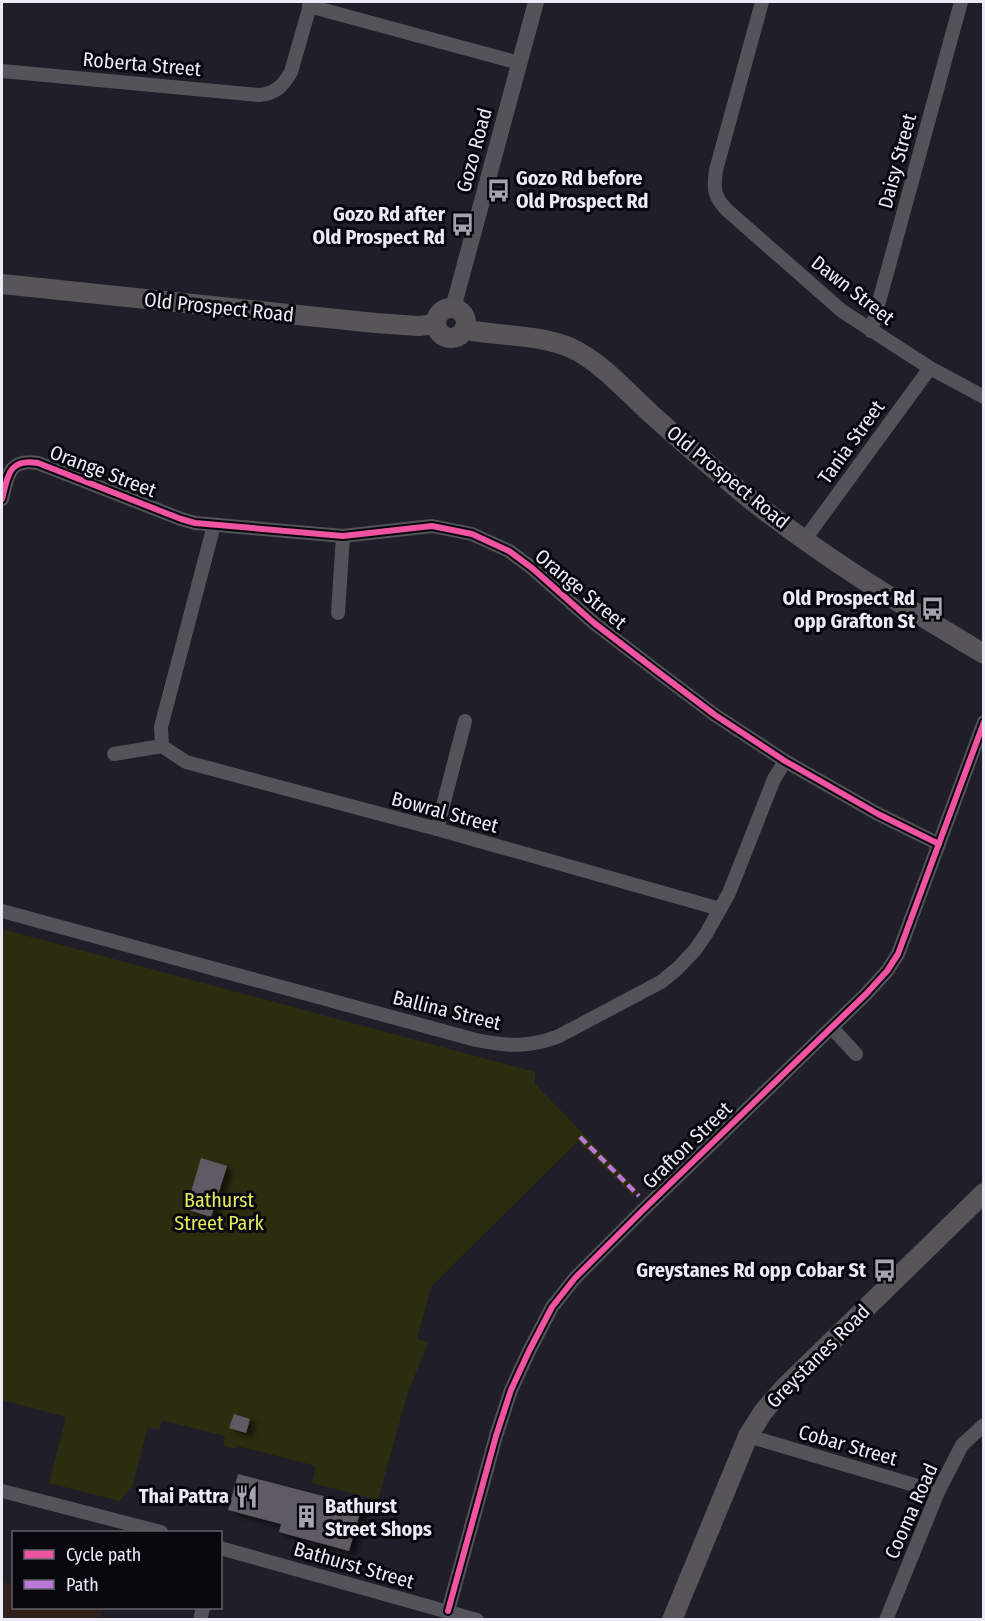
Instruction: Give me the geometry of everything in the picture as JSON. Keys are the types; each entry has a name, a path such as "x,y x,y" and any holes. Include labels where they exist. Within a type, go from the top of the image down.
{"main road":[{"name":"Old Prospect Road","path":"2,284 375,323 419,326 436,324"},
{"path":"453,308 459,310 464,316 465,327 459,336 450,338 440,333 436,324 441,313 453,308"},
{"name":"Old Prospect Road","path":"465,327 482,332 546,340 564,345 581,354 603,370 731,483 804,539 907,608 984,654"},
{"name":"Greystanes Road","path":"672,1620 756,1421 771,1401 984,1193"}],"street":[{"name":"Gozo Road","path":"453,308 536,2"},
{"name":"Dawn Street","path":"762,2 714,184 709,195 842,311 930,368 984,398"},
{"name":"Daisy Street","path":"871,331 961,2"},
{"path":"310,4 519,63"},
{"name":"Roberta Street","path":"2,71 259,95 281,94 291,72 310,4"},
{"name":"Tania Street","path":"804,539 930,368"},
{"name":"Orange Street","path":"2,499 9,472 16,459 38,463 181,519 214,525 343,536 432,526 472,534 509,551 532,568 594,623 715,715 785,761 878,814 939,844"},
{"path":"114,754 162,746 161,727 214,525"},
{"path":"338,613 343,536"},
{"path":"436,829 465,721"},
{"name":"Grafton Street","path":"448,1611 503,1413 529,1351 552,1307 576,1278 642,1211 832,1028 887,971 898,954 984,722"},
{"name":"Bowral Street","path":"162,746 186,762 720,909"},
{"name":"Ballina Street","path":"2,911 476,1040 520,1046 543,1042 559,1036 661,982 695,950 729,892 774,779 785,761"},
{"path":"832,1028 856,1054"},
{"name":"Cooma Road","path":"886,1620 938,1492 963,1445 984,1425"},
{"name":"Cobar Street","path":"748,1436 938,1492"},
{"path":"2,1491 153,1531"},
{"name":"Bathurst Street","path":"222,1549 477,1620"}],"shaded area":[{"path":"2,1581 12,1584 12,1609 103,1609 100,1619 2,1619"}],"green space":[{"name":"Bathurst Street Park","path":"2,929 535,1072 535,1084 639,1191 633,1196 578,1141 431,1287 417,1339 428,1343 407,1395 378,1500 312,1483 316,1466 238,1446 237,1449 223,1446 225,1436 162,1420 159,1430 148,1427 132,1487 119,1501 49,1483 66,1417 2,1400"}],"building":[{"path":"201,1158 227,1166 211,1217 186,1209"},
{"path":"234,1414 250,1419 246,1433 229,1428"},
{"name":"Bathurst Street Shops","path":"238,1474 362,1506 349,1551 279,1532 281,1524 228,1510"}],"marked path":[{"path":"580,1137 639,1196"}],"cycle path":[{"path":"2,499 11,470 21,463 28,462 38,463 195,523 343,536 432,526 472,534 509,551 532,568 594,623 715,715 785,761 878,814 939,844"},
{"path":"448,1611 496,1436 511,1390 552,1307 575,1278 887,971 898,954 984,722"}],"place":[{"name":"Gozo Rd before Old Prospect Rd","path":"498,190"},
{"name":"Gozo Rd after Old Prospect Rd","path":"463,225"},
{"name":"Old Prospect Rd opp Grafton St","path":"933,609"},
{"name":"Greystanes Rd opp Cobar St","path":"884,1270"},
{"name":"Thai Pattra","path":"247,1496"},
{"name":"Bathurst Street Shops","path":"307,1517"}]}
